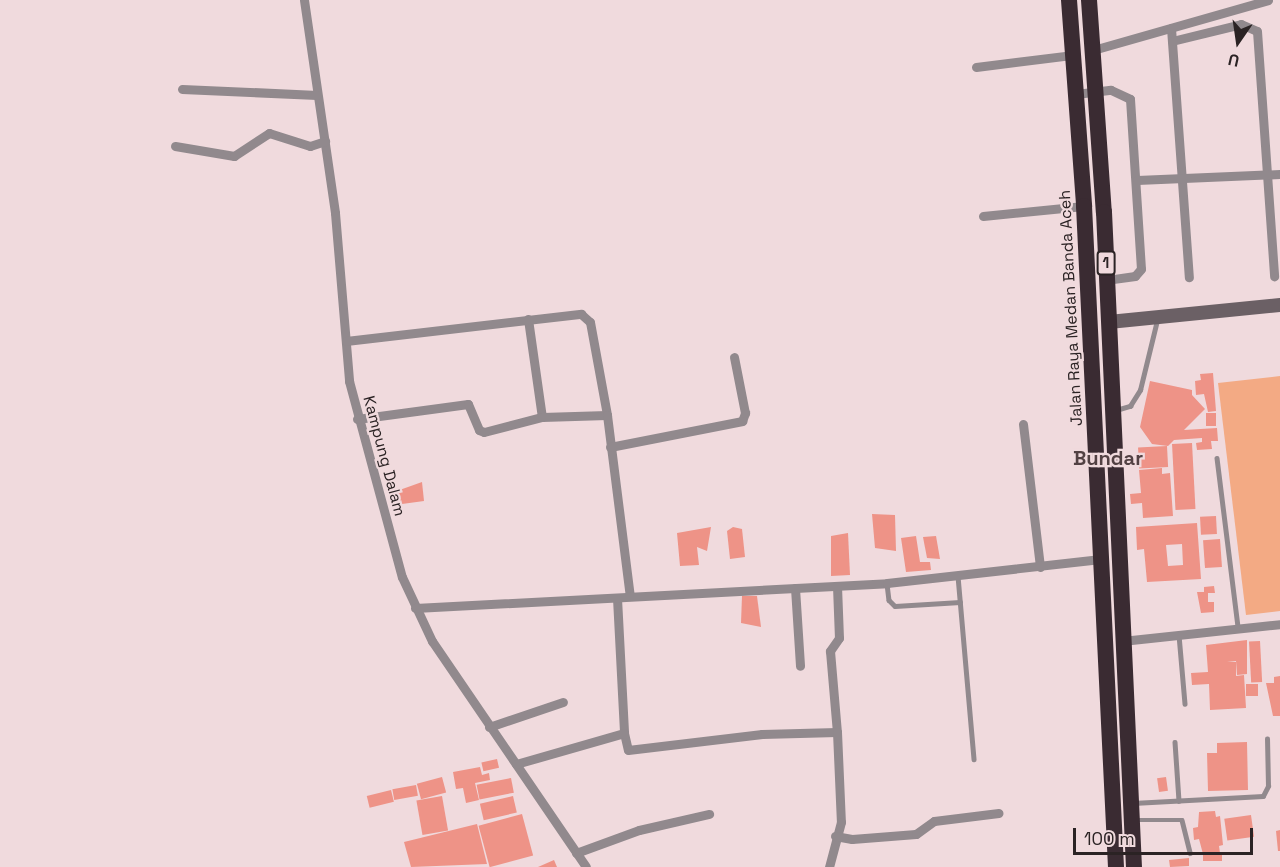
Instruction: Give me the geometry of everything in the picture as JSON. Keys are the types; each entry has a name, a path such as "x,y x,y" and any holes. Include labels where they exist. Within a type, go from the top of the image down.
{"highway":[{"name":"Jalan Raya Medan Banda Aceh","path":"1070,0 1095,411 1116,867"},
{"name":"1","path":"1089,0 1107,280 1134,867"},
{"path":"1095,411 1112,411"}],"main road":[{"path":"1108,322 1280,305"}],"street":[{"name":"Kampung Dalam","path":"304,0 325,141 346,341 357,420 402,578 432,641 586,867"},
{"path":"1093,51 1254,2 1268,0"},
{"path":"1172,41 1241,24 1257,31 1274,276"},
{"path":"1171,28 1184,176 1189,277"},
{"path":"976,67 1073,55"},
{"path":"182,89 317,95"},
{"path":"1076,94 1117,90 1130,99 1141,269 1135,276 1107,280"},
{"path":"175,146 234,156 269,133 310,146 325,141"},
{"path":"1137,180 1184,176 1280,174"},
{"path":"983,216 1084,206"},
{"path":"346,341 528,319 588,317 607,415 630,596"},
{"path":"528,319 542,417"},
{"path":"610,447 742,421 745,413 734,357"},
{"path":"357,420 468,404 481,431 542,417 607,415"},
{"path":"1023,424 1040,567"},
{"path":"415,608 887,583 1101,559"},
{"path":"829,867 841,806 830,651 839,638 837,586"},
{"path":"795,588 800,666"},
{"path":"617,598 624,733 627,749 635,751 762,734 837,732"},
{"path":"1122,641 1280,624"},
{"path":"489,727 563,702"},
{"path":"516,764 624,733"},
{"path":"835,836 916,834 934,821 999,813"},
{"path":"576,853 639,830 709,814"}],"lane":[{"path":"1112,411 1130,406 1140,390 1157,317"},
{"path":"1217,458 1238,627"},
{"path":"958,576 974,759"},
{"path":"887,583 889,600 895,606 960,602"},
{"path":"1179,634 1185,704"},
{"path":"1131,812 1179,801 1266,794 1267,739"},
{"path":"1175,742 1179,801"},
{"path":"1131,812 1180,818 1184,822 1190,853"}],"shaded area":[{"path":"1280,376 1280,611 1246,615 1218,383"}],"building":[{"path":"1213,373 1216,411 1208,412 1204,394 1196,395 1195,381 1201,380 1200,374"},
{"path":"1150,381 1192,390 1192,395 1205,409 1184,430 1217,428 1218,441 1211,441 1212,449 1197,450 1196,443 1202,442 1202,438 1174,440 1168,446 1152,444 1140,427"},
{"path":"1206,413 1216,413 1216,426 1206,426"},
{"path":"1192,443 1195,509 1175,510 1172,444"},
{"path":"1167,446 1168,467 1139,468 1138,448"},
{"path":"1162,468 1162,474 1170,473 1173,516 1143,518 1142,503 1131,504 1130,494 1141,493 1139,470"},
{"path":"422,482 424,501 402,504 394,492"},
{"path":"872,514 895,515 896,551 875,548"},
{"path":"1216,516 1217,534 1201,535 1200,517"},
{"path":"1197,523 1201,579 1147,582 1144,549 1137,550 1136,527","holes":["1182,544 1183,565 1168,566 1166,545"]},
{"path":"711,527 707,551 697,547 699,565 680,566 677,533"},
{"path":"733,527 742,529 745,557 730,559 727,531"},
{"path":"848,533 850,575 831,576 831,536"},
{"path":"916,536 920,562 930,562 931,570 906,572 901,538"},
{"path":"936,536 940,559 927,558 923,537"},
{"path":"1220,539 1222,567 1205,568 1203,540"},
{"path":"1214,586 1215,593 1208,593 1208,602 1214,602 1214,612 1201,613 1197,592 1204,592 1204,587"},
{"path":"742,596 757,596 761,627 741,623"},
{"path":"1247,640 1247,674 1237,675 1236,661 1227,661 1236,662 1236,676 1244,675 1246,708 1210,710 1209,684 1192,685 1191,673 1208,672 1206,645"},
{"path":"1260,641 1262,682 1251,683 1249,642"},
{"path":"1280,676 1280,716 1273,716 1266,683 1274,683 1274,677"},
{"path":"1246,684 1258,684 1258,696 1246,696"},
{"path":"1247,742 1248,790 1208,791 1207,753 1217,753 1217,743"},
{"path":"497,759 499,768 483,771 481,763"},
{"path":"480,767 482,775 489,773 490,780 475,783 479,800 466,803 463,788 456,789 453,772"},
{"path":"442,777 446,792 421,799 417,784"},
{"path":"1166,777 1168,791 1159,792 1157,778"},
{"path":"511,778 514,793 480,799 477,785"},
{"path":"416,785 418,796 394,800 392,789"},
{"path":"391,790 394,802 370,808 367,796"},
{"path":"442,796 448,830 422,835 416,801"},
{"path":"513,796 517,813 484,820 480,804"},
{"path":"1215,811 1216,817 1220,816 1223,845 1219,846 1220,853 1203,854 1199,839 1194,840 1193,828 1198,827 1199,812"},
{"path":"522,814 533,856 490,867 479,826"},
{"path":"1251,815 1254,837 1227,841 1224,819"},
{"path":"477,824 487,864 411,867 404,842"},
{"path":"1280,830 1280,851 1278,851 1276,831"},
{"path":"1203,855 1222,855 1222,861 1203,861"},
{"path":"1189,858 1189,866 1170,867 1169,860"},
{"path":"554,860 557,867 538,867"}],"district":[{"name":"Bundar","path":"1108,458"}]}
